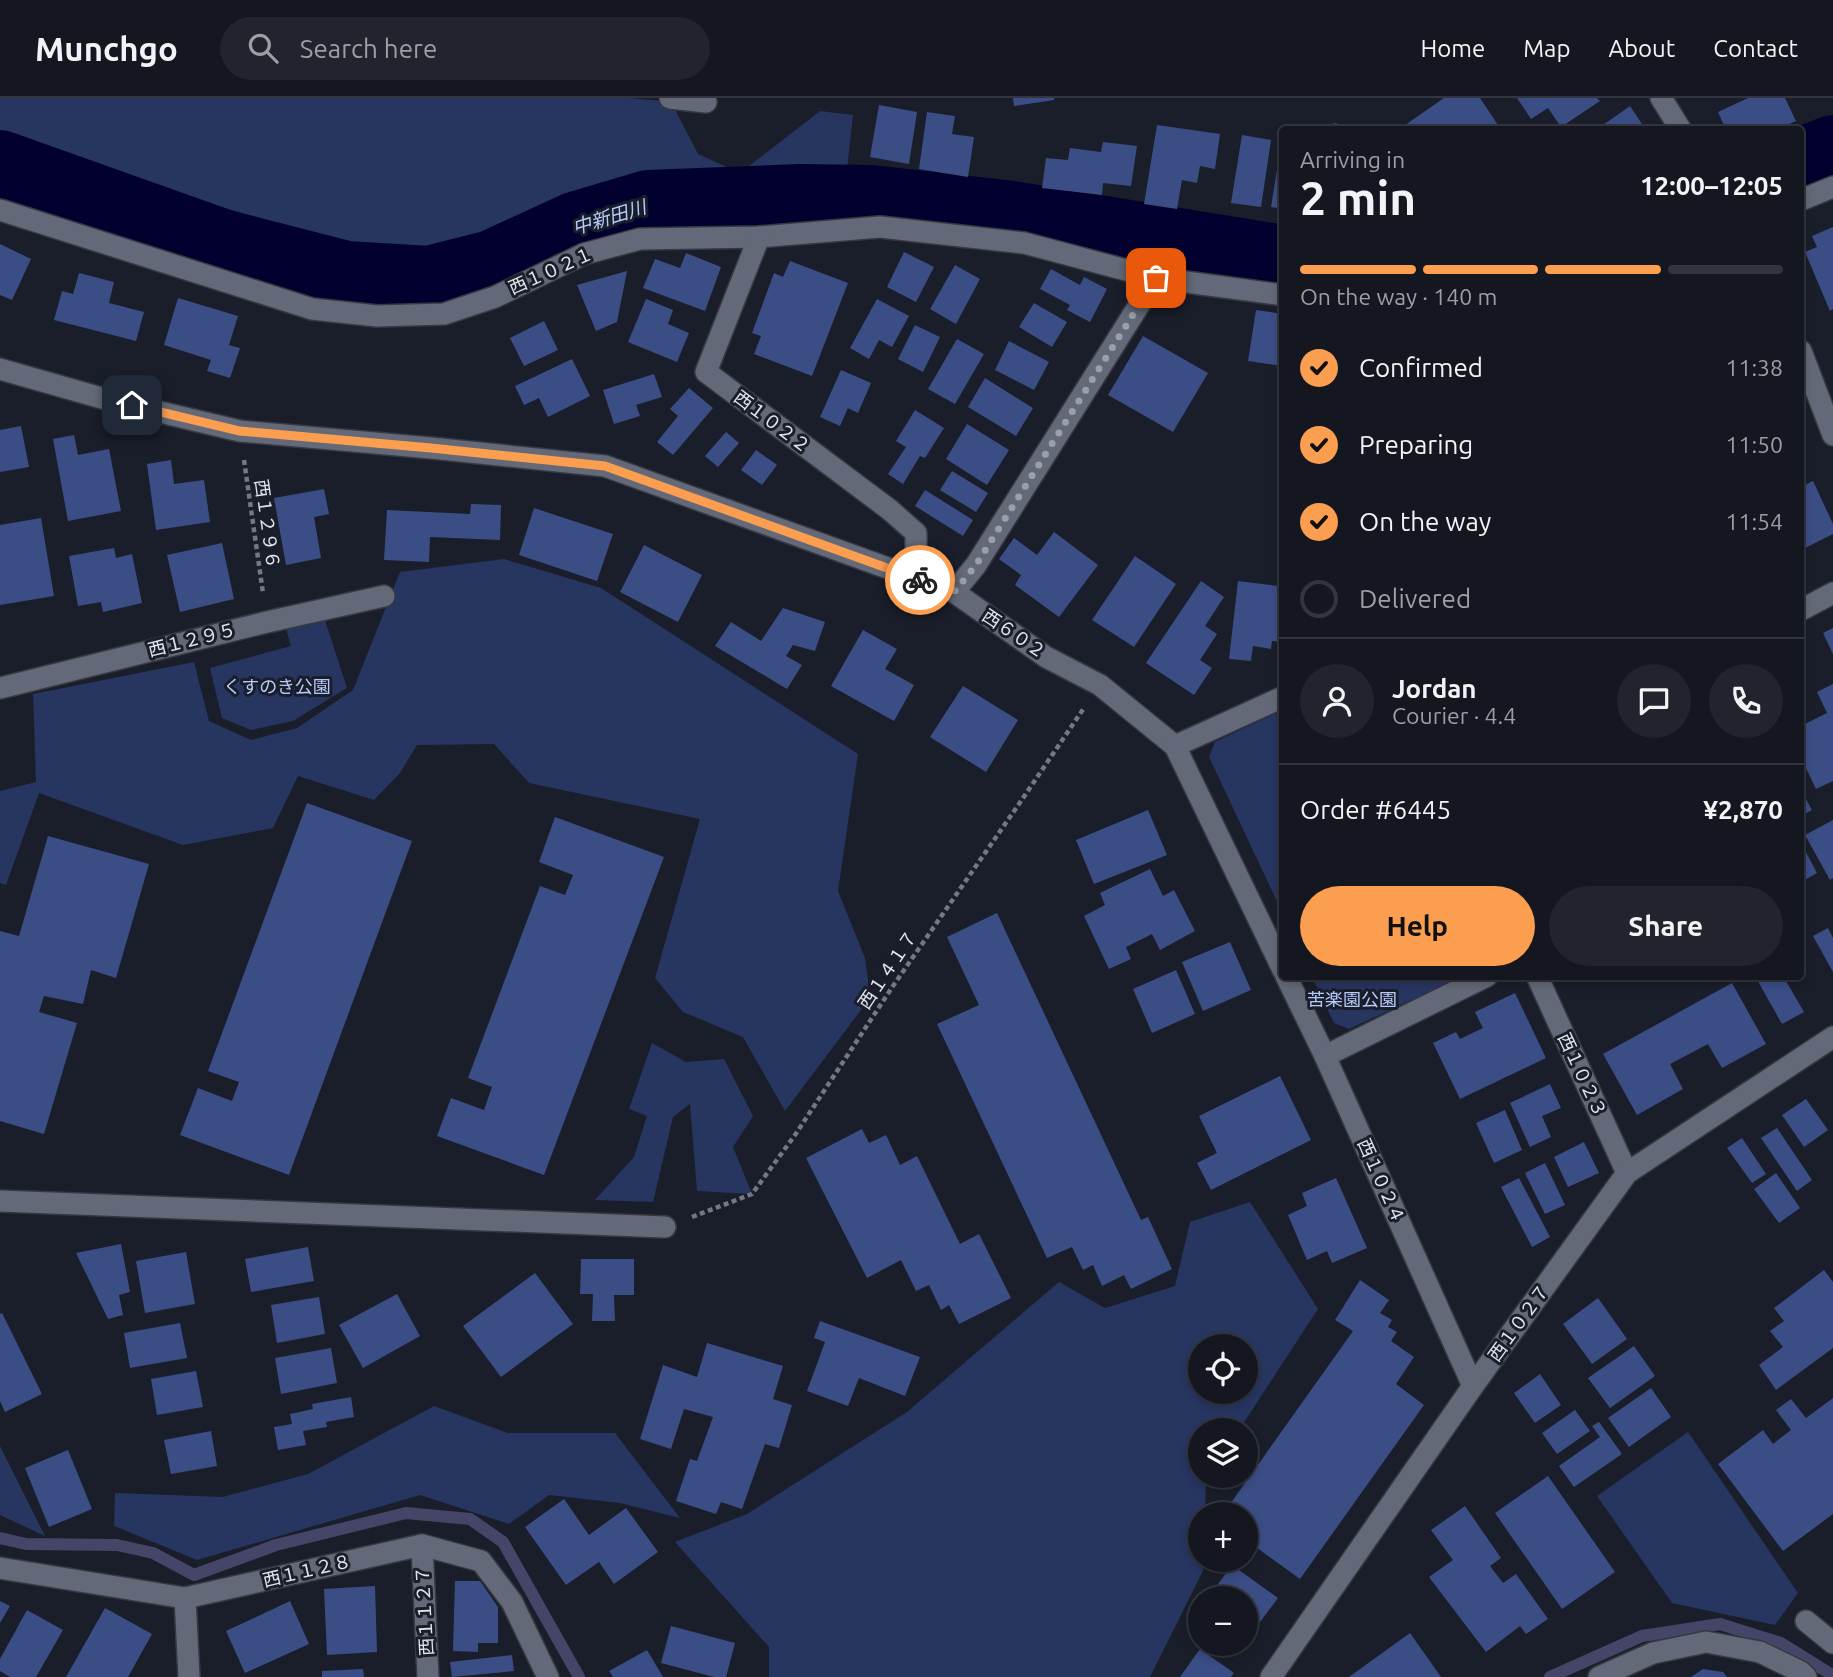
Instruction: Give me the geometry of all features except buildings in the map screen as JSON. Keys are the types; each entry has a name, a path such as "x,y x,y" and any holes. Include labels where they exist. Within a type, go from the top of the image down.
{"street":[{"path":"670,98 706,102"},
{"path":"1661,98 1678,126"},
{"path":"1804,199 1833,187"},
{"name":"西１０２１","path":"0,210 312,309 377,316 444,314 495,297 584,254 640,239 759,237 880,227 1024,243 1156,278"},
{"name":"西１０２２","path":"759,237 706,372 890,510 916,533 916,578"},
{"path":"0,369 240,431 605,466 954,592 976,565 1156,278 1279,294"},
{"path":"1804,368 1808,390 1833,435"},
{"name":"西６０２","path":"954,592 1046,657 1100,685 1175,746"},
{"path":"1804,608 1833,593"},
{"name":"西１２９５","path":"0,688 384,596"},
{"path":"1279,699 1175,746 1279,962"},
{"name":"西１０２４","path":"1288,980 1325,1056 1473,1386"},
{"path":"1325,1056 1479,980"},
{"name":"西１０２３","path":"1539,980 1627,1172"},
{"name":"西１０２７","path":"1271,1677 1473,1386 1627,1172 1833,1037"},
{"path":"0,1201 665,1227"},
{"name":"西１１２８","path":"0,1568 185,1598 422,1545 481,1561 512,1602 548,1677"},
{"name":"西１１２７","path":"422,1545 428,1677"},
{"path":"185,1598 189,1677"},
{"path":"1806,1621 1833,1643"},
{"path":"1599,1677 1653,1653 1706,1642 1760,1652 1806,1677"}],"path":[{"name":"西１２９６","path":"240,431 267,622"},
{"name":"西１４１７","path":"665,1227 752,1194 795,1135 892,986 1100,685"}],"green space":[{"path":"0,98 630,98 671,102 698,154 740,173 820,111 853,115 845,187 669,184 567,199 505,236 453,259 414,263 36,153 0,135"},
{"path":"504,559 601,588 858,754 838,891 865,958 869,988 867,1002 785,1111 743,1037 683,1012 655,978 700,819 529,783 494,744 417,745 400,773 374,800 298,776 273,828 183,845 39,793 6,885 0,883 0,791 36,782 33,694 194,662 209,721 251,740 297,728 353,690 400,572"},
{"name":"くすのき公園","path":"323,614 347,688 293,721 251,730 222,718 210,668 291,646 285,626"},
{"path":"1279,712 1279,906 1209,757 1215,742"},
{"name":"苦楽園公園","path":"1313,980 1455,980 1349,1029 1334,1023"},
{"path":"652,1043 686,1062 724,1059 753,1116 733,1147 752,1194 697,1191 690,1104 673,1117 653,1202 595,1200 634,1157 647,1116 629,1109"},
{"path":"1250,1202 1318,1309 1258,1401 1258,1334 1188,1334 1188,1404 1256,1404 1247,1418 1188,1418 1188,1488 1206,1488 1205,1502 1188,1502 1188,1572 1202,1572 1196,1586 1188,1586 1188,1601 1150,1677 769,1677 769,1647 675,1542 747,1514 907,1412 1059,1282 1105,1308 1175,1286 1190,1222"},
{"path":"434,1406 508,1433 615,1433 680,1518 620,1503 549,1495 509,1524 420,1495 197,1560 114,1526 115,1493 223,1497 308,1474"},
{"path":"1688,1432 1798,1593 1775,1625 1672,1603 1597,1496"},
{"path":"0,1446 45,1536 0,1515"}],"waterway":[{"name":"中新田川","path":"1804,161 1833,149"},
{"name":"中新田川","path":"0,164 225,244 346,275 429,280 492,264 577,225 648,204 800,198 871,199 1005,214 1279,258"},
{"path":"0,1538 26,1544 117,1545 153,1553 194,1575 276,1545 406,1513 470,1519 503,1542 579,1677"},
{"path":"1550,1677 1642,1636 1720,1624 1781,1643 1832,1677"}],"way so far":[{"path":"920,580 954,592 976,565 1156,278"}],"route":[{"path":"132,405 240,431 605,466 920,580"}]}
